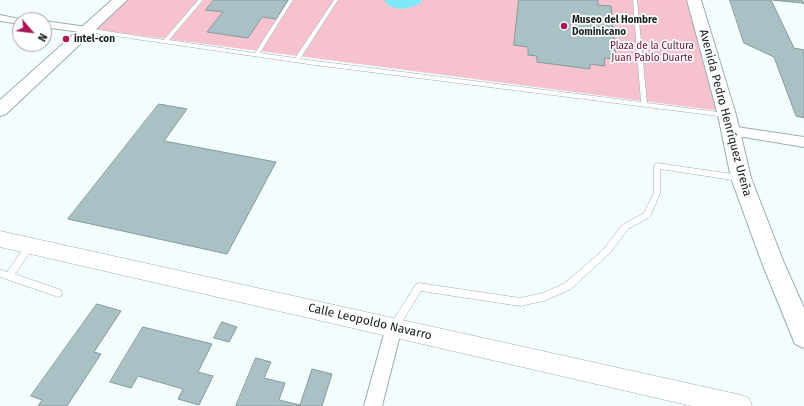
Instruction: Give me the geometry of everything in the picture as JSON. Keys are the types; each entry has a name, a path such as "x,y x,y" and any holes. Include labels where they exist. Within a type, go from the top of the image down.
{"main road":[{"path":"0,110 120,0"},
{"name":"Avenida Pedro Henríquez Ureña","path":"694,0 728,123 741,178 773,263 800,317 804,336"}],"street":[{"path":"0,18 12,20"},
{"path":"52,25 88,30"},
{"path":"728,123 804,142"},
{"name":"Calle Leopoldo Navarro","path":"0,239 741,406"},
{"path":"373,406 394,327"}],"lane":[{"path":"165,42 202,0"},
{"path":"256,55 291,0"},
{"path":"297,60 336,0"},
{"path":"635,0 644,105"},
{"path":"88,30 256,55 644,105 728,123"},
{"path":"394,327 418,287 520,302 544,297 568,286 607,251 625,227 647,215 657,193 657,166 741,178"},
{"path":"9,276 30,246"},
{"path":"0,274 58,293"}],"green space":[{"name":"Plaza de la Cultura Juan Pablo Duarte","path":"122,0 692,0 720,111 90,29"}],"water":[{"path":"384,0 421,0 421,3 401,9 392,7"}],"building":[{"path":"214,0 288,0 276,19 262,17 248,38 207,32 223,12 206,10"},
{"name":"Museo del Hombre Dominicano","path":"519,0 598,0 598,5 611,6 616,59 604,58 605,66 590,64 590,69 537,62 537,56 528,55 528,47 514,45"},
{"path":"730,0 771,0 794,48 804,50 804,118 796,116 774,57 744,43"},
{"path":"773,0 802,0 804,3"},
{"path":"159,104 187,109 164,141 276,162 227,254 68,219"},
{"path":"97,304 121,311 94,352 101,354 67,406 38,406 42,400 31,396"},
{"path":"222,322 237,327 229,342 214,338"},
{"path":"143,327 212,344 198,372 213,376 199,405 178,399 183,389 138,376 131,388 110,382"},
{"path":"256,358 271,362 264,378 285,383 279,400 300,405 312,369 332,374 322,406 236,406"}],"place":[{"name":"Museo del Hombre Dominicano","path":"564,26"},
{"name":"intel-con","path":"66,39"}]}
